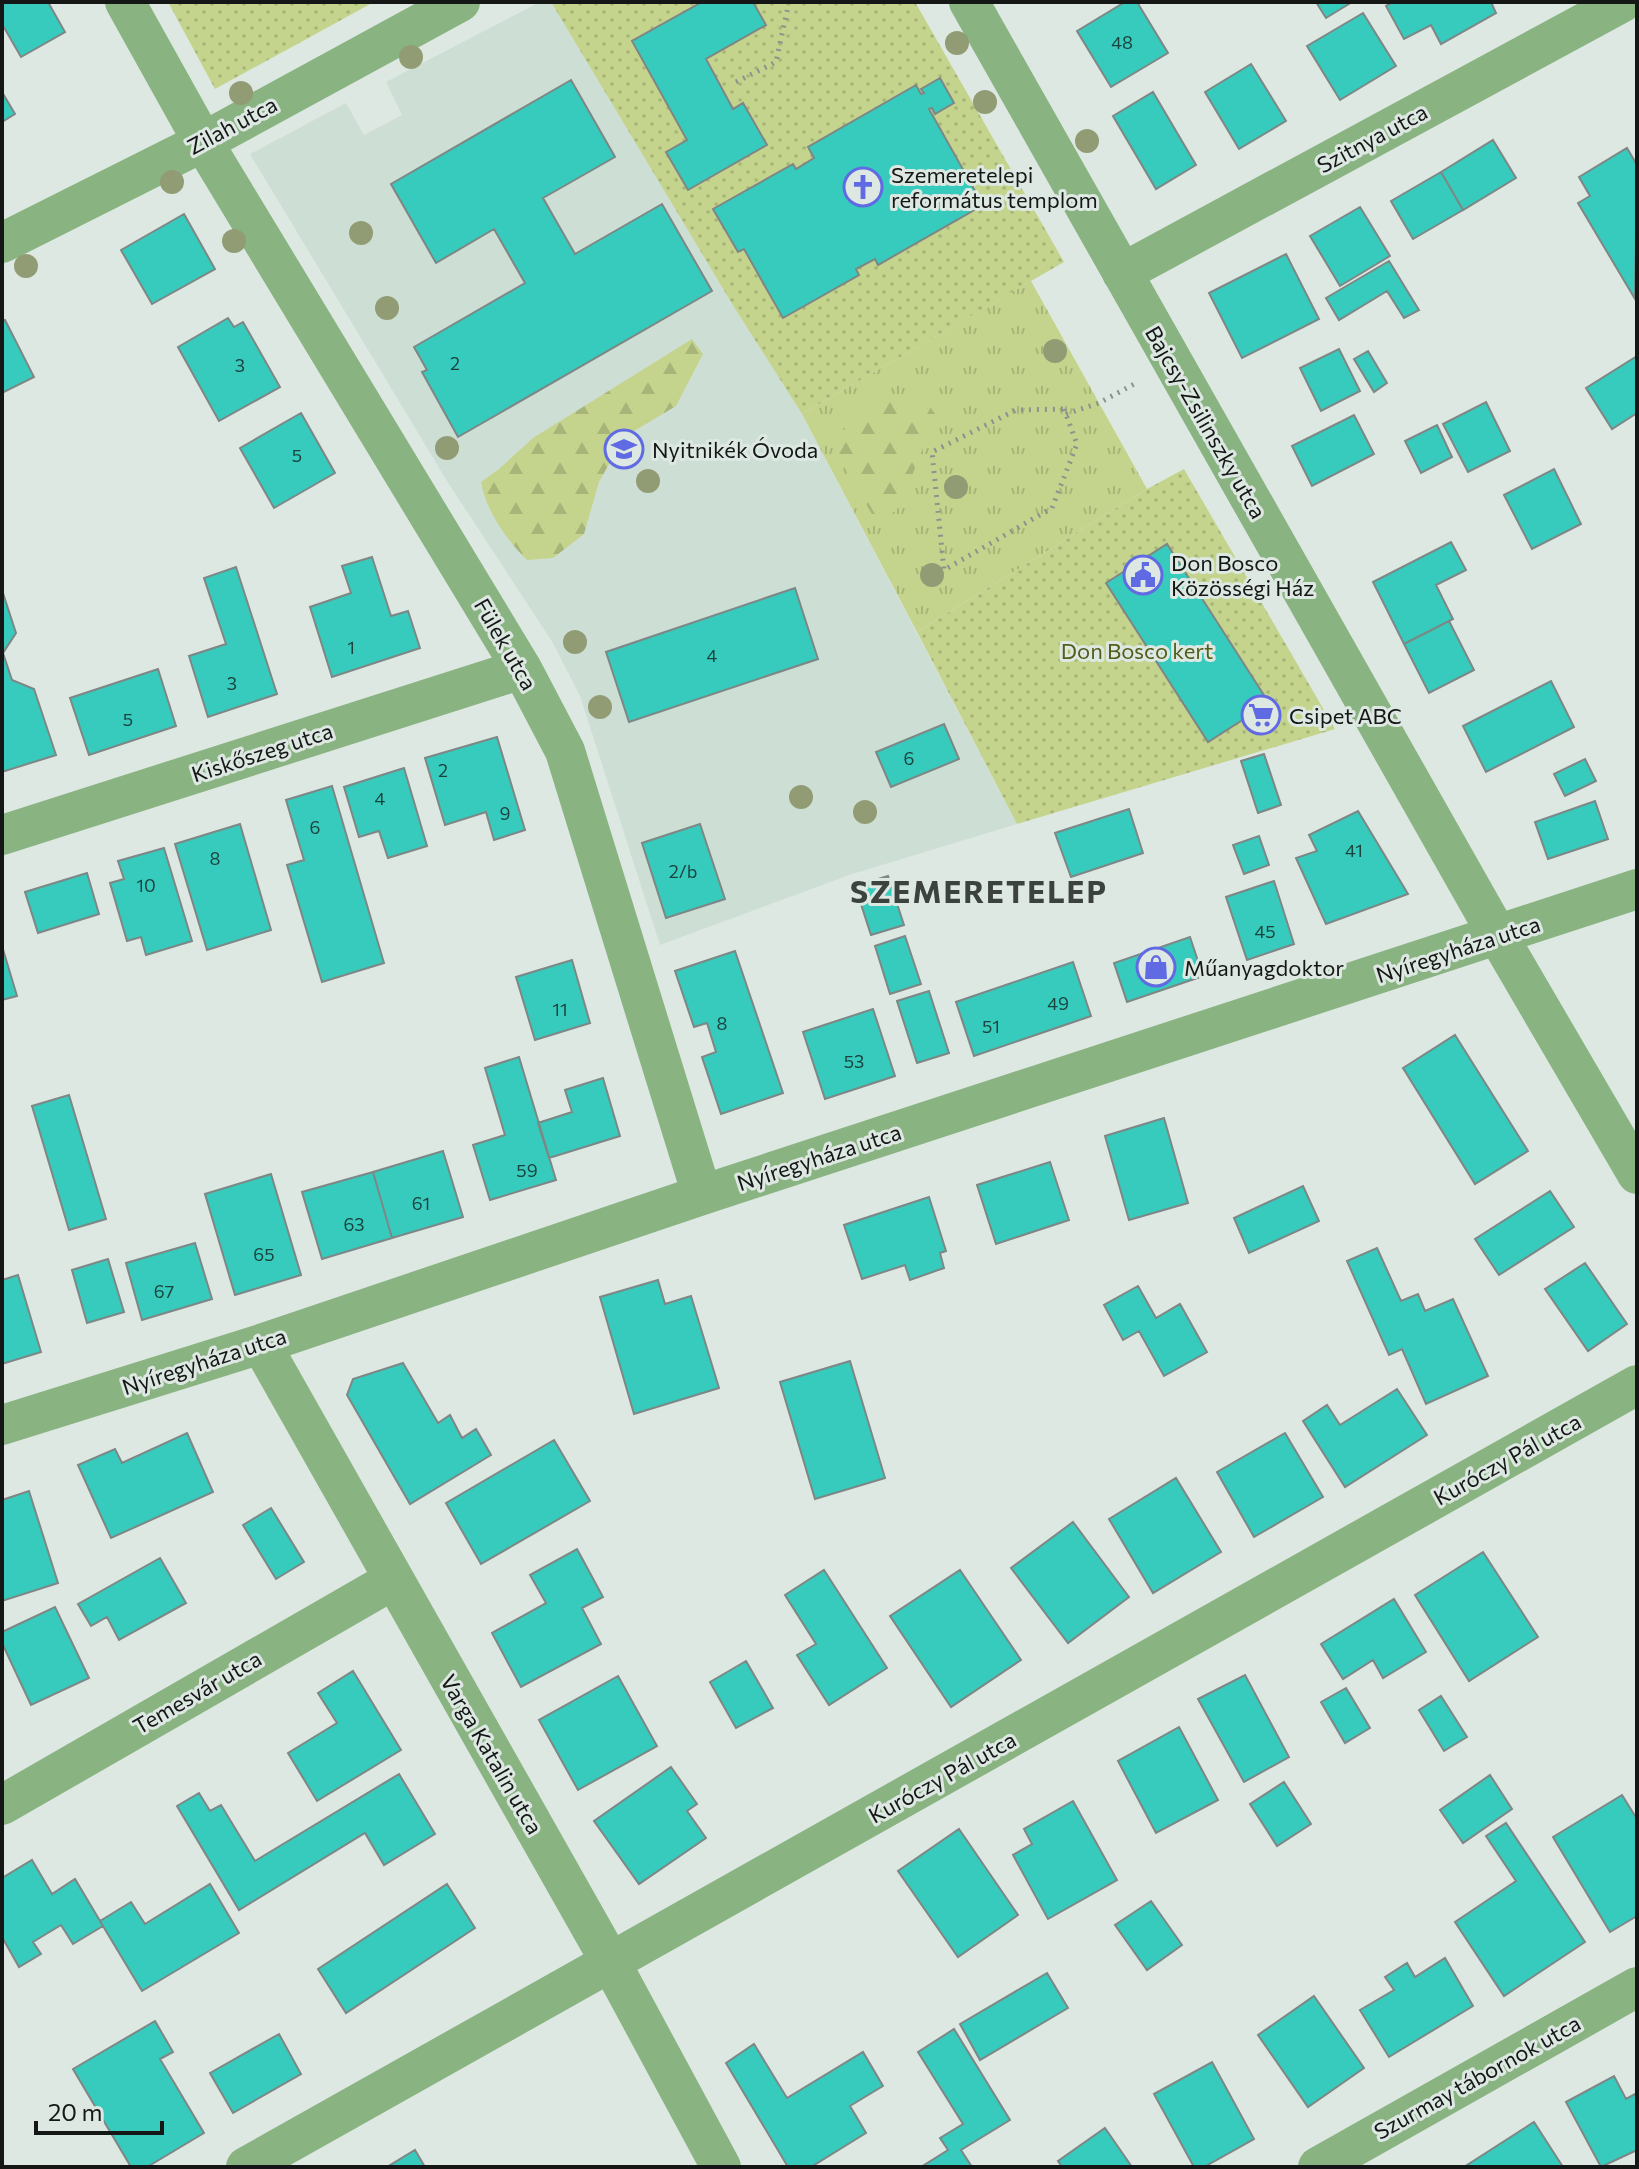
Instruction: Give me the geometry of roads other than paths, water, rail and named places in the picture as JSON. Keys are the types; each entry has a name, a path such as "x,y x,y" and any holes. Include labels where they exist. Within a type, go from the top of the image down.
{"street":[{"name":"Fülek utca","path":"125,2 203,142 522,669 565,751 702,1195"},
{"name":"Zilah utca","path":"2,243 203,142 460,2"},
{"name":"Bajcsy-Zsilinszky utca","path":"969,2 1498,936 1637,1174"},
{"name":"Szitnya utca","path":"1122,273 1626,2"},
{"path":"1626,2 1637,18"},
{"name":"Kiskőszeg utca","path":"2,835 522,669"},
{"name":"Nyíregyháza utca","path":"2,1425 261,1344 702,1195 1637,889"},
{"name":"Varga Katalin utca","path":"261,1344 611,1963 721,2167"},
{"name":"Kuróczy Pál utca","path":"246,2167 1637,1385"},
{"name":"Temesvár utca","path":"2,1805 393,1580"},
{"name":"Szurmay tábornok utca","path":"1318,2167 1637,1987"}],"place":[{"name":"Szemeretelepi református templom","path":"863,187"},
{"name":"Nyitnikék Óvoda","path":"624,449"},
{"name":"Don Bosco Közösségi Ház","path":"1143,575"},
{"name":"Csipet ABC","path":"1261,715"},
{"name":"Műanyagdoktor","path":"1156,967"}],"district":[{"name":"SZEMERETELEP","path":"979,890"}],"park label":[{"name":"Don Bosco kert","path":"1137,650"}]}
